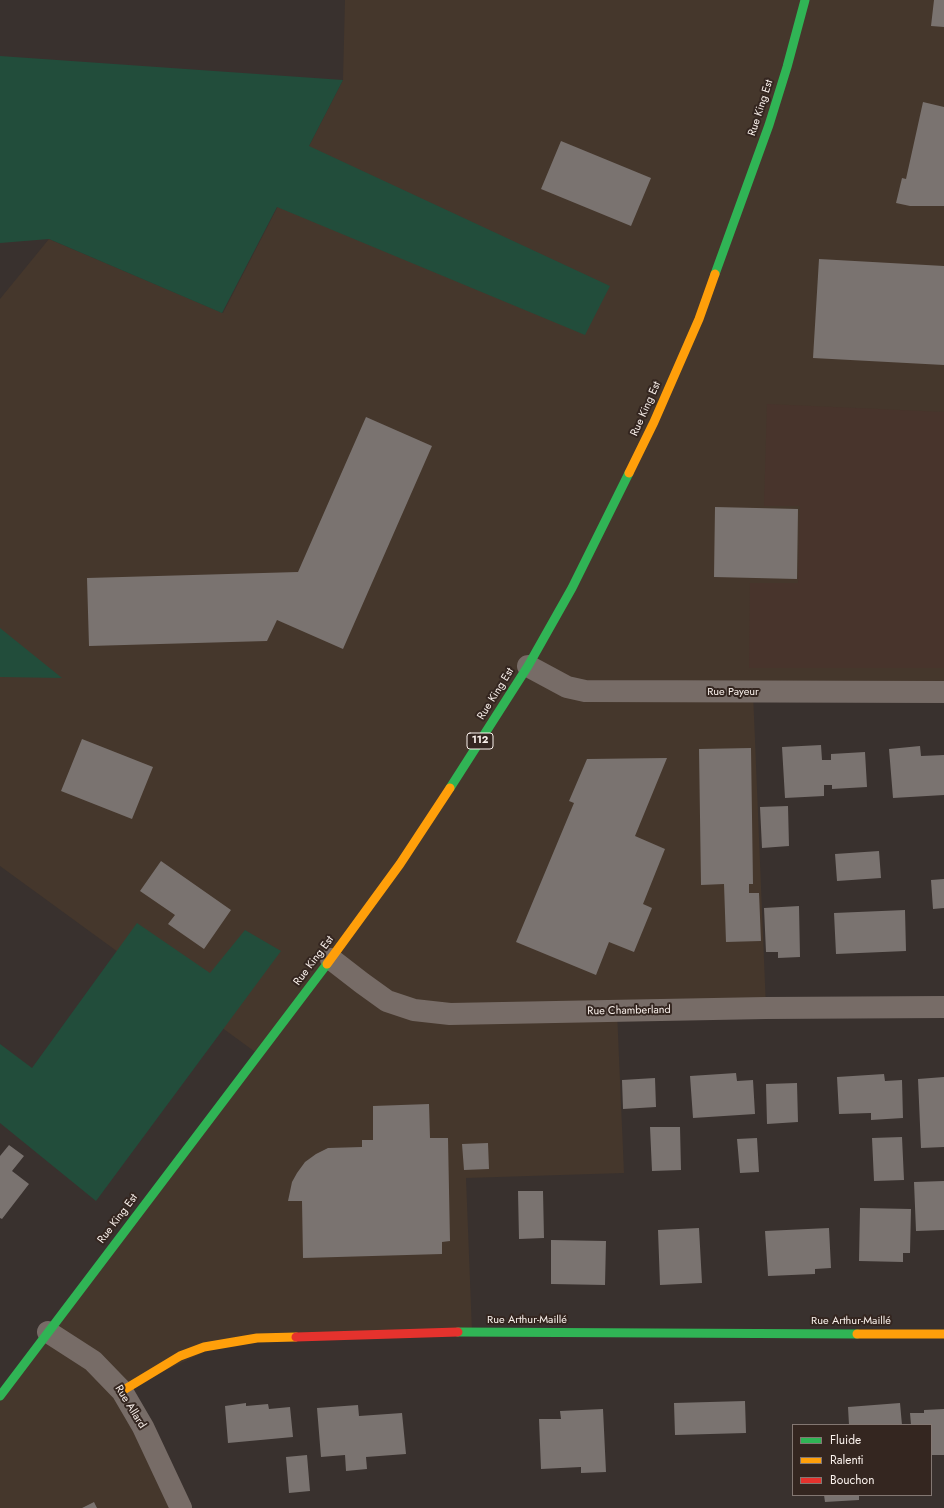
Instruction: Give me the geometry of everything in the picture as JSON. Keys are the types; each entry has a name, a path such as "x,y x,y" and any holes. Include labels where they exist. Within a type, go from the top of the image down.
{"main road":[{"name":"Rue King Est","path":"0,1396 331,959 400,864 528,666 572,588 654,422 699,319 769,125 805,0"},
{"name":"Rue Arthur-Maillé","path":"122,1391 180,1356 204,1347 257,1338 472,1332 944,1334"}],"street":[{"name":"Rue Payeur","path":"528,666 567,687 585,691 944,692"},
{"name":"Rue Chamberland","path":"331,959 362,984 387,1001 414,1010 450,1014 758,1008 944,1007"},
{"name":"Rue Allard","path":"48,1332 94,1361 122,1391 143,1427 181,1508"}],"shaded area":[{"path":"345,0 944,0 944,692 753,692 766,1008 617,1011 624,1173 466,1178 472,1332 223,1343 122,1391 181,1508 0,1508 0,1396 258,1054 0,866 0,299 49,239 223,313 343,80"},
{"path":"767,404 944,412 944,668 749,668 750,583 798,583 800,506 764,506"}],"green space":[{"path":"0,56 343,80 309,146 610,286 585,335 277,207 222,313 49,239 0,243"},
{"path":"0,628 62,678 0,677"},
{"path":"137,923 210,973 245,930 281,951 96,1201 0,1123 0,1044 32,1068"}],"building":[{"path":"934,0 944,0 944,27 931,26"},
{"path":"923,102 944,107 944,206 910,206 896,203 902,178 906,179"},
{"path":"561,141 651,178 631,226 541,189"},
{"path":"819,259 944,266 944,365 813,358"},
{"path":"366,417 432,446 343,649 277,620 267,641 89,646 87,578 298,572"},
{"path":"715,507 798,509 797,579 714,577"},
{"path":"82,739 153,767 132,819 61,791"},
{"path":"821,745 822,760 831,760 831,754 865,752 867,787 832,789 832,785 824,785 824,796 785,798 782,747"},
{"path":"920,746 921,756 944,755 944,795 893,798 889,749"},
{"path":"751,748 753,884 749,884 749,893 759,893 761,941 726,942 724,884 701,885 699,749"},
{"path":"667,758 635,836 665,849 643,904 652,908 634,952 609,942 596,975 516,942 574,803 569,801 587,759"},
{"path":"788,806 789,846 762,848 760,807"},
{"path":"879,851 881,878 837,881 835,854"},
{"path":"161,861 231,910 204,949 168,924 175,915 140,891"},
{"path":"944,879 944,908 933,909 931,880"},
{"path":"799,906 800,957 778,958 778,952 766,952 764,908"},
{"path":"905,910 906,951 836,954 834,913"},
{"path":"736,1073 737,1081 753,1080 755,1114 693,1118 690,1076"},
{"path":"884,1074 885,1081 902,1080 903,1118 871,1120 871,1113 839,1114 837,1077"},
{"path":"944,1077 944,1147 921,1148 918,1079"},
{"path":"655,1078 656,1107 623,1109 622,1080"},
{"path":"797,1083 798,1122 767,1124 766,1084"},
{"path":"429,1104 430,1138 448,1138 450,1241 442,1242 442,1254 303,1258 302,1201 288,1201 292,1182 305,1162 328,1148 362,1147 362,1140 373,1140 373,1106"},
{"path":"650,1127 680,1127 681,1170 652,1171"},
{"path":"902,1137 904,1180 874,1181 872,1138"},
{"path":"757,1138 759,1172 740,1173 737,1139"},
{"path":"488,1143 489,1169 464,1170 462,1144"},
{"path":"9,1145 24,1156 12,1171 29,1184 2,1219 0,1218 0,1156"},
{"path":"944,1181 944,1230 916,1231 914,1182"},
{"path":"518,1191 543,1191 544,1238 519,1239"},
{"path":"860,1208 911,1209 910,1253 903,1253 903,1262 859,1261"},
{"path":"699,1228 702,1283 660,1285 658,1230"},
{"path":"829,1228 831,1268 815,1269 815,1274 768,1276 765,1231"},
{"path":"551,1240 606,1241 605,1285 551,1284"},
{"path":"745,1401 746,1433 675,1435 674,1403"},
{"path":"246,1403 246,1406 268,1404 269,1409 290,1407 293,1437 228,1443 225,1406"},
{"path":"900,1403 902,1424 849,1424 848,1407"},
{"path":"358,1405 359,1416 402,1413 406,1454 366,1457 367,1469 346,1471 345,1455 321,1457 317,1408"},
{"path":"603,1409 606,1472 581,1473 581,1467 541,1469 539,1419 561,1419 560,1411"},
{"path":"944,1409 944,1455 932,1455 932,1424 911,1424 910,1413 924,1413 924,1410"},
{"path":"307,1455 310,1491 289,1493 286,1457"},
{"path":"824,1496 859,1496 859,1500 825,1502"},
{"path":"94,1502 97,1508 82,1508"}],"traffic: fast":[{"path":"715,274 769,125 787,67 805,0"},
{"path":"450,788 528,666 572,588 629,473"},
{"path":"0,1396 327,964"},
{"path":"458,1332 857,1334"}],"traffic: slow":[{"path":"629,473 654,422 699,319 715,274"},
{"path":"327,964 400,864 450,788"},
{"path":"857,1334 944,1334"},
{"path":"122,1391 180,1356 204,1347 257,1338 296,1337"}],"traffic: jam":[{"path":"296,1337 458,1332"}]}
